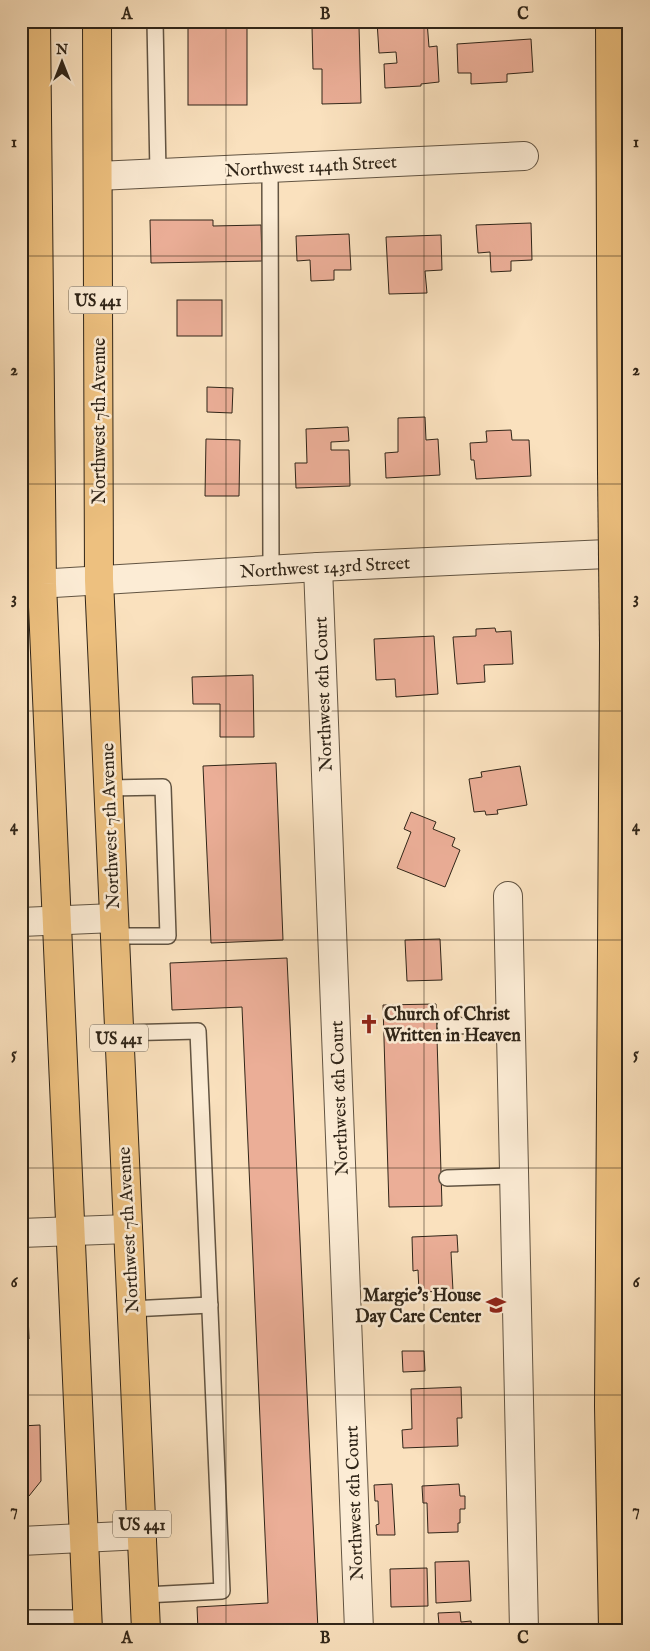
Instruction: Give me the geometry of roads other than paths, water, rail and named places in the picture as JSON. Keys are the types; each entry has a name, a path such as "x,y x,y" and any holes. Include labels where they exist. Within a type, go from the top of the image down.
{"main road":[{"path":"36,21 29,181 31,585 55,920 87,1624"},
{"path":"610,21 614,643 609,1406 613,1630"},
{"name":"Northwest 7th Avenue","path":"94,27 98,176 99,580 146,1630"},
{"path":"596,1630 609,1406"}],"street":[{"name":"Northwest 144th Street","path":"98,176 524,156"},
{"name":"Northwest 143rd Street","path":"31,585 318,567 629,553"},
{"name":"Northwest 6th Court","path":"318,567 359,1630"},
{"path":"508,896 524,1630"},
{"path":"21,922 55,920 114,927"},
{"path":"21,1233 128,1229"},
{"path":"21,1541 142,1535"}],"lane":[{"path":"156,21 158,173"},
{"path":"270,168 271,570"},
{"path":"108,788 163,787 168,936 114,927"},
{"path":"445,1026 511,1025"},
{"path":"119,1034 198,1031 222,1591 145,1595"},
{"path":"447,1178 514,1176"},
{"path":"131,1309 210,1305"},
{"path":"21,1618 87,1624"}],"place":[{"name":"Church of Christ Written in Heaven","path":"369,1024"},
{"name":"Margie's House Day Care Center","path":"496,1305"}]}
